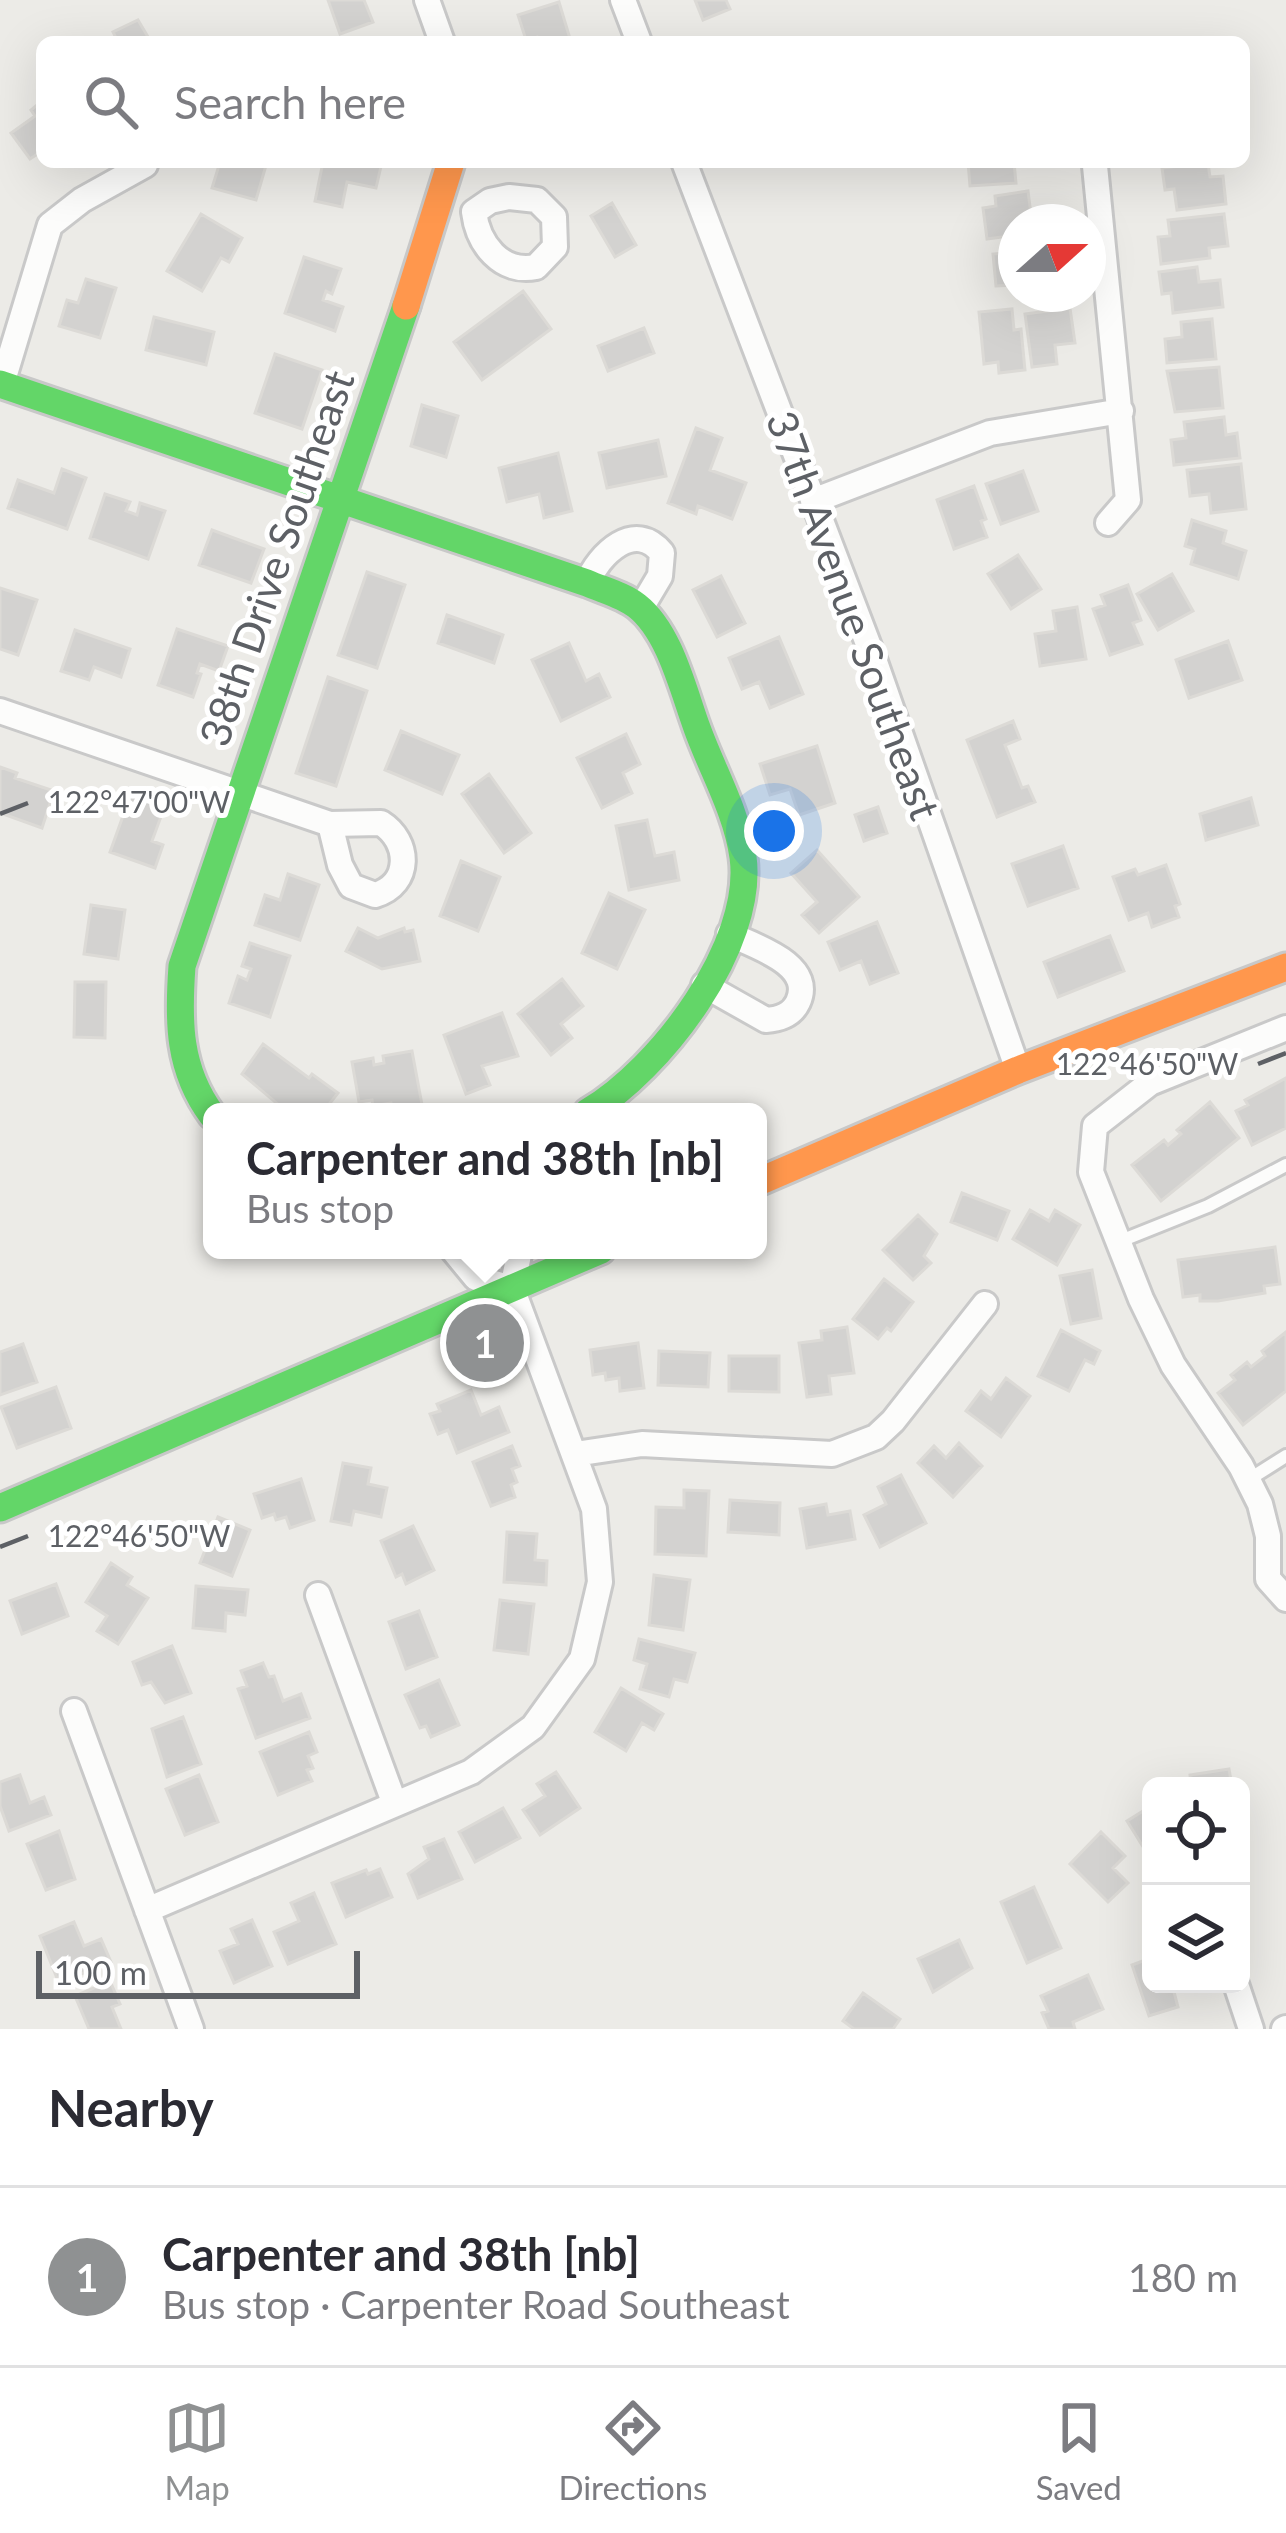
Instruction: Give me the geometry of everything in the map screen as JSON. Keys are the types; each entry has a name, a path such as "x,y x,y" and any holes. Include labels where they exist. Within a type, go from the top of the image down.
{"street":[{"path":"428,0 440,36"},
{"path":"623,0 637,36"},
{"path":"140,168 82,200 50,225 1,384 587,583 641,608 670,662 742,850 743,884 729,934 704,985 648,1066 605,1103"},
{"name":"38th Drive Southeast","path":"203,1105 180,1056 182,966 450,168"},
{"name":"37th Avenue Southeast","path":"687,168 875,662 1018,1070"},
{"path":"1095,168 1128,500 1108,523"},
{"path":"443,196 474,212"},
{"path":"813,500 990,433 1121,411"},
{"path":"587,583 594,566 619,543 633,538 652,542 662,553 663,568 641,608"},
{"path":"0,711 330,824"},
{"path":"704,985 766,1020 791,1013 798,1002 801,989 790,966 729,934"},
{"path":"767,1178 1018,1070 1286,967"},
{"path":"1286,1028 1150,1083 1095,1126 1090,1172 1173,1365 1248,1480 1268,1536 1268,1580 1286,1599"},
{"path":"460,1259 476,1278 512,1288"},
{"path":"147,1910 471,1772 533,1727 582,1659 600,1582 594,1509 512,1288 518,1259"},
{"path":"0,1508 580,1259"},
{"path":"574,1454 643,1444 832,1454 855,1448 893,1421 985,1304"},
{"path":"318,1595 394,1802"},
{"path":"74,1712 191,2029"},
{"path":"1239,1993 1250,2029"}],"lane":[{"path":"1118,1242 1208,1206 1286,1165"},
{"path":"1248,1480 1286,1456"}],"building":[{"path":"328,0 364,0 373,22 340,34"},
{"path":"695,0 726,0 730,9 703,20"},
{"path":"559,2 569,36 525,36 518,15"},
{"path":"138,20 147,36 115,36 113,32"},
{"path":"36,106 36,155 30,159 11,133 35,116 31,110"},
{"path":"218,168 265,168 256,200 212,188"},
{"path":"322,168 381,168 376,188 347,182 342,207 315,201"},
{"path":"968,168 1015,168 1016,183 970,186"},
{"path":"1162,168 1209,168 1210,177 1223,176 1226,204 1177,210 1174,189 1165,190"},
{"path":"1028,191 1030,204 998,204 998,237 987,239 983,208 996,206 995,196"},
{"path":"612,203 636,245 615,257 591,216"},
{"path":"201,214 242,238 229,262 221,258 202,291 167,271"},
{"path":"1224,214 1228,246 1209,248 1210,258 1161,264 1158,237 1170,236 1168,220"},
{"path":"993,254 998,254 998,286 996,286"},
{"path":"304,257 341,269 332,294 326,291 323,300 343,307 335,331 285,313"},
{"path":"1197,267 1199,282 1220,280 1223,307 1173,313 1171,293 1162,294 1159,272"},
{"path":"86,279 116,288 100,338 59,326 67,300 78,303"},
{"path":"523,291 551,329 482,380 454,342"},
{"path":"979,312 1012,312 1014,330 1021,329 1025,370 999,373 998,362 984,364"},
{"path":"1071,312 1075,343 1055,345 1057,364 1032,367 1025,314"},
{"path":"154,317 214,332 206,365 146,350"},
{"path":"1212,319 1216,359 1167,363 1165,339 1182,337 1181,322"},
{"path":"644,328 654,353 608,371 598,346"},
{"path":"275,354 322,370 302,429 255,413"},
{"path":"1219,367 1223,408 1175,412 1167,371"},
{"path":"422,405 458,416 446,457 411,446"},
{"path":"1224,417 1226,435 1237,433 1240,458 1174,465 1171,440 1186,438 1184,422"},
{"path":"696,428 722,438 710,470 746,483 732,519 698,506 696,514 668,503"},
{"path":"658,440 666,476 607,488 599,453"},
{"path":"558,453 572,511 544,518 539,494 507,502 499,468"},
{"path":"1241,464 1246,509 1211,513 1209,494 1190,496 1187,470"},
{"path":"62,469 86,478 67,529 8,508 18,480 54,493"},
{"path":"1023,471 1038,511 1001,524 986,484"},
{"path":"974,486 987,537 954,549 937,500"},
{"path":"105,494 130,502 126,511 137,515 140,503 165,511 148,559 90,538"},
{"path":"1192,520 1226,531 1223,543 1246,551 1238,579 1191,564 1195,549 1185,546"},
{"path":"212,530 264,549 251,583 199,565"},
{"path":"1018,555 1041,589 1011,609 988,574"},
{"path":"367,572 405,585 377,668 338,655"},
{"path":"1172,574 1193,611 1158,630 1137,594"},
{"path":"721,576 745,623 717,637 693,590"},
{"path":"1128,585 1141,620 1133,623 1142,644 1110,655 1093,609 1105,605 1101,595"},
{"path":"0,588 37,600 18,655 0,649"},
{"path":"1077,607 1086,659 1040,666 1035,634 1056,631 1053,611"},
{"path":"447,615 503,635 494,663 438,643"},
{"path":"177,629 228,646 219,671 200,664 193,697 158,685"},
{"path":"75,630 130,649 121,677 94,667 89,680 61,671"},
{"path":"779,637 803,694 770,708 759,682 742,689 729,658"},
{"path":"1228,641 1242,680 1189,698 1176,660"},
{"path":"569,643 586,681 599,674 610,697 561,721 532,660"},
{"path":"328,677 367,691 336,786 296,773"},
{"path":"1013,721 1020,739 1005,745 1022,788 1028,786 1035,802 997,817 967,740"},
{"path":"401,731 459,755 442,794 385,770"},
{"path":"626,734 640,764 623,773 632,793 602,808 577,758"},
{"path":"817,746 835,803 799,815 790,789 770,795 760,764"},
{"path":"0,767 17,773 15,778 54,791 42,828 0,813"},
{"path":"489,774 531,833 504,853 462,794"},
{"path":"132,791 166,803 152,841 163,845 155,868 110,852"},
{"path":"1251,798 1258,825 1206,840 1200,814"},
{"path":"878,807 887,833 864,841 855,815"},
{"path":"647,820 655,856 674,852 679,880 629,890 616,826"},
{"path":"1063,846 1078,888 1028,906 1012,864"},
{"path":"817,850 859,897 819,933 802,915 817,902 791,873"},
{"path":"461,861 500,877 478,931 440,916"},
{"path":"1166,865 1180,904 1175,906 1179,917 1152,927 1148,913 1129,920 1113,877"},
{"path":"288,874 319,885 300,940 255,925 265,895 280,900"},
{"path":"609,893 645,910 617,969 582,953"},
{"path":"91,905 125,910 118,959 84,954"},
{"path":"877,922 898,973 870,984 861,961 840,970 828,942"},
{"path":"358,928 378,938 404,928 405,932 413,930 420,961 382,969 346,951"},
{"path":"1110,936 1124,971 1058,997 1044,962"},
{"path":"250,943 290,956 270,1017 229,1003 238,976 247,980 251,969 242,966"},
{"path":"562,979 583,1006 561,1024 572,1038 551,1055 518,1014"},
{"path":"75,982 106,982 105,1038 74,1037"},
{"path":"502,1013 518,1056 482,1066 490,1085 466,1094 444,1035"},
{"path":"263,1044 338,1093 330,1103 276,1103 242,1074"},
{"path":"412,1051 422,1103 359,1102 352,1062 373,1058 374,1065 384,1063 383,1056"},
{"path":"1286,1078 1286,1128 1252,1145 1236,1111 1248,1105 1245,1100"},
{"path":"1210,1102 1239,1138 1161,1201 1132,1165 1164,1140 1168,1145 1181,1134 1177,1130"},
{"path":"962,1193 1009,1211 997,1240 951,1222"},
{"path":"1030,1210 1049,1221 1055,1210 1080,1225 1057,1265 1013,1239"},
{"path":"918,1215 937,1234 924,1256 931,1263 913,1280 883,1250"},
{"path":"1275,1247 1280,1284 1264,1286 1265,1293 1218,1301 1200,1301 1200,1295 1183,1297 1178,1260"},
{"path":"1092,1270 1101,1318 1071,1324 1060,1276"},
{"path":"884,1279 913,1302 891,1331 887,1328 878,1339 853,1319"},
{"path":"847,1327 854,1373 829,1376 831,1394 807,1397 799,1343 822,1340 821,1331"},
{"path":"1061,1330 1100,1351 1094,1364 1085,1360 1069,1391 1038,1376"},
{"path":"1286,1332 1286,1391 1243,1425 1218,1393 1235,1380 1231,1375 1247,1362 1251,1367"},
{"path":"638,1343 644,1388 620,1391 619,1378 593,1375 590,1350"},
{"path":"23,1344 37,1382 0,1395 0,1352"},
{"path":"659,1351 710,1353 708,1387 658,1385"},
{"path":"729,1356 779,1356 779,1392 729,1391"},
{"path":"1006,1378 1030,1396 1001,1437 966,1411 981,1391 991,1399"},
{"path":"56,1387 71,1428 17,1448 1,1407"},
{"path":"471,1390 481,1415 499,1407 509,1432 457,1453 448,1430 438,1434 430,1414 440,1411 437,1404"},
{"path":"959,1443 982,1466 953,1497 918,1463 934,1446 946,1458"},
{"path":"512,1446 520,1466 512,1469 515,1497 491,1506 473,1462"},
{"path":"343,1463 371,1468 368,1484 387,1488 381,1517 354,1511 351,1525 331,1521"},
{"path":"901,1475 926,1523 880,1547 864,1515 886,1504 878,1487"},
{"path":"301,1479 314,1520 290,1528 286,1517 262,1518 254,1494"},
{"path":"684,1490 709,1491 706,1556 655,1554 656,1507 684,1508"},
{"path":"730,1500 780,1503 779,1535 728,1532"},
{"path":"826,1504 828,1515 850,1511 855,1539 807,1548 800,1509"},
{"path":"218,1517 250,1530 232,1576 200,1563"},
{"path":"413,1526 434,1570 406,1584 402,1574 396,1577 381,1541"},
{"path":"507,1532 537,1534 535,1560 547,1561 546,1585 504,1582"},
{"path":"111,1563 132,1577 127,1585 148,1598 118,1644 97,1631 107,1616 86,1602"},
{"path":"654,1575 690,1580 683,1630 649,1625"},
{"path":"56,1584 68,1616 22,1634 10,1601"},
{"path":"196,1586 248,1590 245,1615 226,1613 225,1631 193,1628"},
{"path":"500,1600 534,1604 528,1654 494,1650"},
{"path":"419,1611 437,1657 406,1669 389,1622"},
{"path":"639,1639 695,1653 687,1682 674,1679 669,1697 640,1689 647,1664 634,1660"},
{"path":"172,1646 191,1693 165,1703 151,1682 142,1685 133,1662"},
{"path":"263,1663 269,1677 274,1676 283,1701 301,1694 310,1718 256,1738 238,1689 247,1686 241,1671"},
{"path":"439,1680 459,1725 431,1737 426,1726 420,1728 405,1695"},
{"path":"621,1688 663,1714 654,1730 642,1723 626,1751 595,1732"},
{"path":"183,1717 201,1764 167,1777 152,1729"},
{"path":"309,1732 317,1752 308,1756 312,1781 278,1795 260,1752"},
{"path":"1229,1769 1230,1777 1190,1777"},
{"path":"556,1772 580,1808 540,1835 523,1810 545,1796 537,1784"},
{"path":"20,1775 30,1803 44,1797 51,1815 9,1831 0,1806 0,1782"},
{"path":"199,1775 218,1822 185,1835 166,1789"},
{"path":"503,1808 520,1838 475,1862 459,1832"},
{"path":"1142,1812 1142,1845 1127,1821"},
{"path":"59,1831 75,1879 46,1890 27,1844"},
{"path":"1101,1832 1125,1856 1113,1868 1128,1883 1108,1902 1070,1864"},
{"path":"444,1839 462,1879 418,1898 408,1874 429,1859 424,1847"},
{"path":"380,1869 392,1897 346,1917 332,1883"},
{"path":"1034,1887 1061,1948 1027,1963 1001,1902"},
{"path":"314,1893 336,1944 288,1964 274,1932 299,1921 291,1903"},
{"path":"252,1920 272,1966 234,1983 220,1951 238,1944 231,1929"},
{"path":"74,1922 84,1946 101,1939 111,1962 59,1983 40,1936"},
{"path":"959,1940 972,1968 933,1992 918,1959"},
{"path":"1142,1961 1142,1993 1174,1993 1178,2007 1149,2016 1132,1965"},
{"path":"1088,1975 1103,2009 1073,2022 1075,2029 1049,2029 1041,1996"},
{"path":"110,1981 120,2004 112,2007 121,2029 89,2029 75,1996"},
{"path":"863,1993 900,2019 893,2029 854,2029 843,2021"}],"traffic: fast":[{"path":"204,1103 192,1080 183,1044 182,966 406,306"},
{"path":"0,384 587,583 626,599 648,617 674,662 735,824 743,857 743,892 734,928 697,1002 644,1067 601,1103"},
{"path":"0,1508 580,1259"}],"traffic: slow":[{"path":"406,306 449,168"},
{"path":"767,1178 1018,1070 1286,967"}],"place":[{"name":"Carpenter and 38th [nb]","path":"485,1343"}]}
